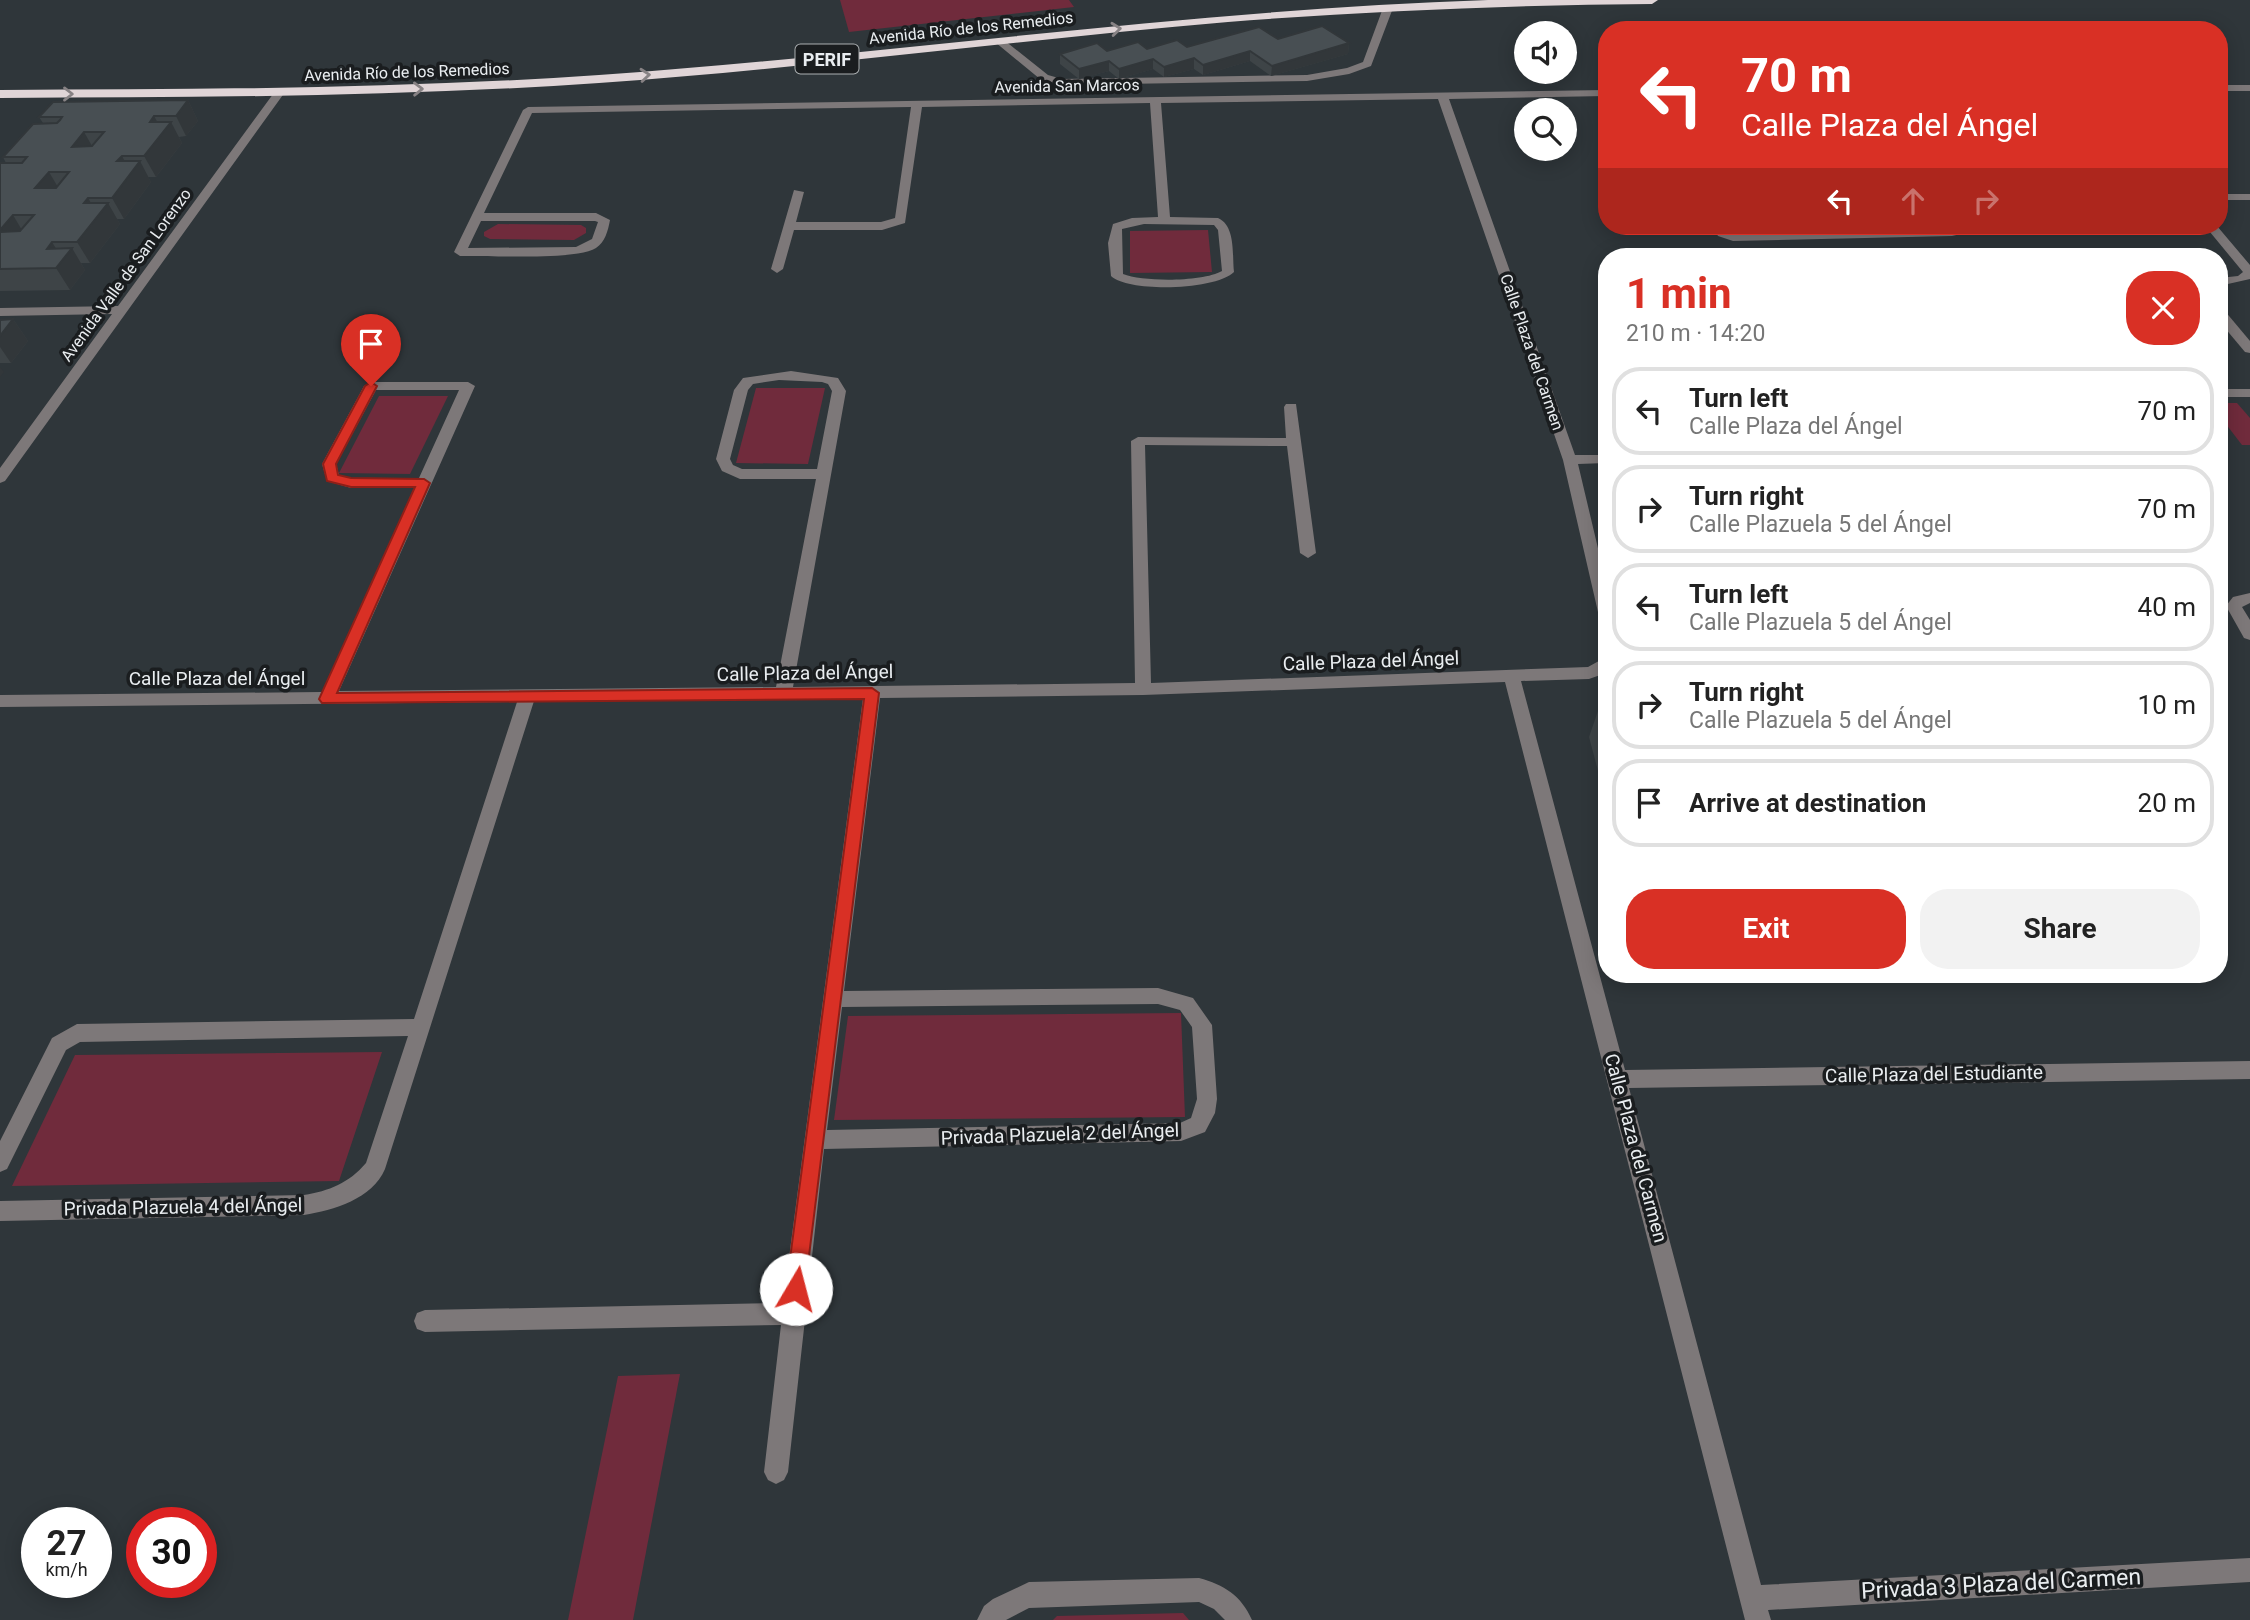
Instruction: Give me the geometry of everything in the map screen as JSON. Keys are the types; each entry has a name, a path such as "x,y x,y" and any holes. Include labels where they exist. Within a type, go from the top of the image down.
{"highway":[{"name":"Avenida Río de los Remedios","path":"0,94 280,92 435,88 599,79 1000,42 1172,23 1388,8 1538,1 1652,0"}],"street":[{"path":"1000,42 1045,77 1062,82 1307,78 1349,71 1367,64 1388,8"},
{"path":"1349,71 1379,98"},
{"path":"2228,88 2250,88"},
{"name":"Avenida Valle de San Lorenzo","path":"0,478 280,92"},
{"name":"Avenida San Marcos","path":"476,217 528,110 1598,93"},
{"name":"Calle Plaza del Carmen","path":"1443,97 1570,460 1598,578"},
{"path":"1156,101 1164,221"},
{"path":"789,226 883,226 898,223 904,217 917,103"},
{"path":"777,269 798,191"},
{"path":"2228,197 2250,197"},
{"path":"589,216 601,219 604,224 598,243 583,250 460,251 476,217 589,216"},
{"path":"1164,221 1218,222 1224,230 1226,275 1209,281 1130,282 1119,279 1115,272 1116,228 1132,222 1164,221"},
{"path":"1728,235 1821,235"},
{"path":"2218,235 2250,273 2242,279 2228,281"},
{"path":"2229,248 2250,248"},
{"path":"0,312 122,310"},
{"path":"2228,323 2250,349"},
{"path":"783,694 825,474 838,385 820,378 766,377 748,381 741,390 723,459 727,468 740,474 825,474"},
{"path":"327,699 468,386 371,386 329,464 332,478 351,482 424,483"},
{"path":"2228,394 2247,397"},
{"path":"1291,407 1308,553"},
{"path":"1143,689 1138,441 1293,442"},
{"path":"1570,460 1598,459"},
{"path":"2250,598 2238,601 2234,606 2250,634"},
{"name":"Calle Plaza del Ángel","path":"0,701 1143,689 1512,677 1589,673 1598,670"},
{"name":"Calle Plaza del Carmen","path":"1512,677 1755,1609"},
{"path":"776,1472 793,1314 872,693"},
{"name":"Privada Plazuela 4 del Ángel","path":"0,1211 304,1205 326,1202 363,1183 374,1168 527,697"},
{"name":"Privada Plazuela 2 del Ángel","path":"817,1140 1181,1132 1198,1125 1205,1113 1207,1099 1202,1026 1186,1004 1175,999 1158,996 834,999"},
{"path":"0,1162 59,1044 77,1033 419,1027"},
{"name":"Calle Plaza del Estudiante","path":"1618,1079 2250,1070"},
{"path":"425,1321 630,1315 793,1314"},
{"name":"Privada 3 Plaza del Carmen","path":"1755,1609 2250,1570"},
{"path":"990,1620 993,1614 1009,1603 1029,1595 1199,1590 1217,1594 1232,1607 1239,1620"}],"shaded area":[{"path":"840,0 1069,0 1074,7 849,32"},
{"path":"498,224 581,225 586,228 586,233 574,240 490,239 484,236 484,232"},
{"path":"1208,230 1212,272 1130,273 1130,231"},
{"path":"756,388 825,388 808,464 736,463"},
{"path":"379,396 448,396 410,474 339,473"},
{"path":"2228,403 2237,403 2250,418 2250,445 2242,445 2228,427"},
{"path":"1181,1013 1185,1117 834,1120 848,1016"},
{"path":"382,1052 339,1181 12,1186 75,1055"},
{"path":"680,1374 633,1620 568,1620 618,1376"},
{"path":"1183,1613 1189,1620 1053,1620 1057,1616"}],"building":[{"path":"1322,26 1349,43 1272,66 1250,51 1203,65 1194,58 1164,67 1153,59 1119,69 1109,61 1079,69 1060,54 1097,43 1107,51 1138,42 1147,49 1177,40 1187,47 1259,27 1278,39"},
{"path":"188,100 176,116 154,116 150,122 171,122 144,156 122,156 117,161 140,161 112,198 88,198 84,203 108,203 77,242 52,242 47,249 72,248 56,268 0,269 0,232 20,231 34,215 13,215 0,230 0,163 22,163 27,157 3,157 33,124 57,123 60,120 62,117 39,117 53,102","holes":["84,132 104,132 92,146 72,147","49,172 69,172 56,188 35,188"]},
{"path":"13,319 0,336 0,320"}],"route":[{"path":"371,386 329,464 332,478 340,482 424,483 327,699 872,693 796,1289"}]}
